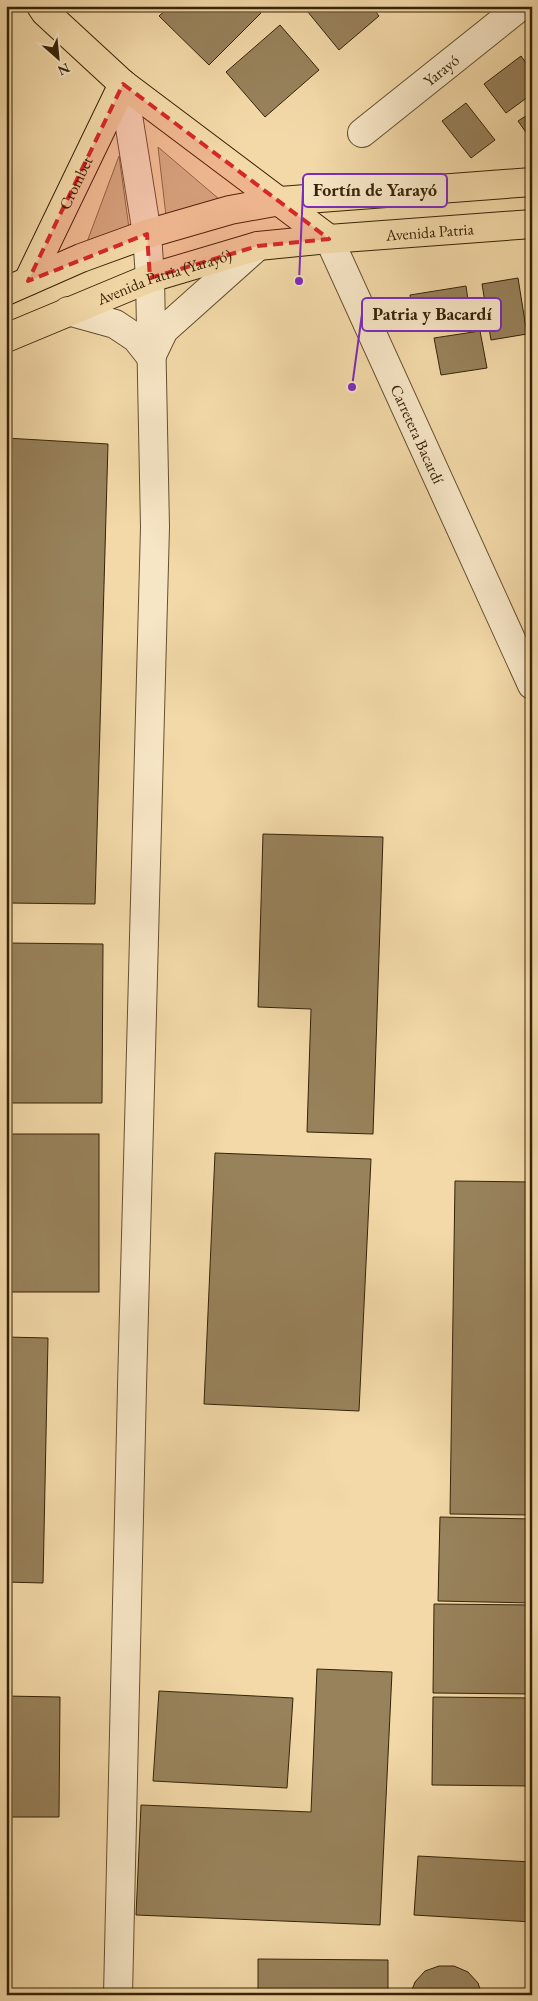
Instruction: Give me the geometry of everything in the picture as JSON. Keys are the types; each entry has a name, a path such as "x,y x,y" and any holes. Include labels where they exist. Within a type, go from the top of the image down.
{"main road":[{"path":"41,6 44,12 123,84 280,201"},
{"name":"Crombet","path":"17,286 123,84"},
{"path":"17,286 81,258 147,234 230,210 280,201 532,182"},
{"name":"Carretera Bacardí","path":"280,201 329,239"},
{"name":"Avenida Patria","path":"329,239 532,224"},
{"name":"Avenida Patria (Yarayó)","path":"6,338 150,278 258,246 329,239"}],"street":[{"name":"Yarayó","path":"362,133 521,6"},
{"path":"118,1995 132,1376 155,527 150,278 147,234 123,84"},
{"name":"Carretera Bacardí","path":"329,239 532,685"},
{"path":"151,357 164,330 258,246"},
{"path":"68,311 115,324 136,338 151,357"}],"highlighted area":[{"path":"123,84 329,239 258,246 150,278 147,234 28,281"}],"shaded area":[{"path":"158,147 219,199 166,216"},
{"path":"119,156 129,228 87,242"}],"building":[{"path":"170,6 254,6 261,13 209,65 159,16"},
{"path":"303,6 371,6 379,16 339,50"},
{"path":"280,25 319,70 265,117 226,72"},
{"path":"521,56 532,71 532,94 506,113 484,84"},
{"path":"466,103 495,140 471,158 442,121"},
{"path":"532,112 532,141 518,121"},
{"path":"518,278 527,334 491,340 482,284"},
{"path":"466,286 471,320 415,329 410,295"},
{"path":"480,331 487,368 441,375 434,338"},
{"path":"6,438 108,444 95,904 6,903"},
{"path":"263,834 383,837 373,1134 307,1132 311,1009 258,1007"},
{"path":"6,943 103,944 102,1103 6,1103"},
{"path":"6,1134 99,1134 99,1292 6,1292"},
{"path":"215,1153 371,1159 359,1411 204,1404"},
{"path":"455,1181 532,1182 532,1515 450,1514"},
{"path":"6,1337 48,1338 43,1583 6,1582"},
{"path":"440,1517 532,1519 532,1603 438,1601"},
{"path":"434,1604 532,1605 532,1694 433,1693"},
{"path":"317,1669 392,1672 380,1925 136,1915 141,1805 311,1812"},
{"path":"159,1691 293,1698 287,1788 153,1781"},
{"path":"6,1696 60,1697 59,1817 6,1817"},
{"path":"433,1697 532,1698 532,1786 432,1785"},
{"path":"418,1856 532,1862 532,1922 414,1915"},
{"path":"258,1959 388,1960 388,1995 258,1995"},
{"path":"439,1966 454,1966 468,1972 478,1983 482,1995 410,1995 415,1982 425,1971"}],"place":[{"name":"Fortín de Yarayó","path":"299,281"},
{"name":"Patria y Bacardí","path":"352,387"}]}
